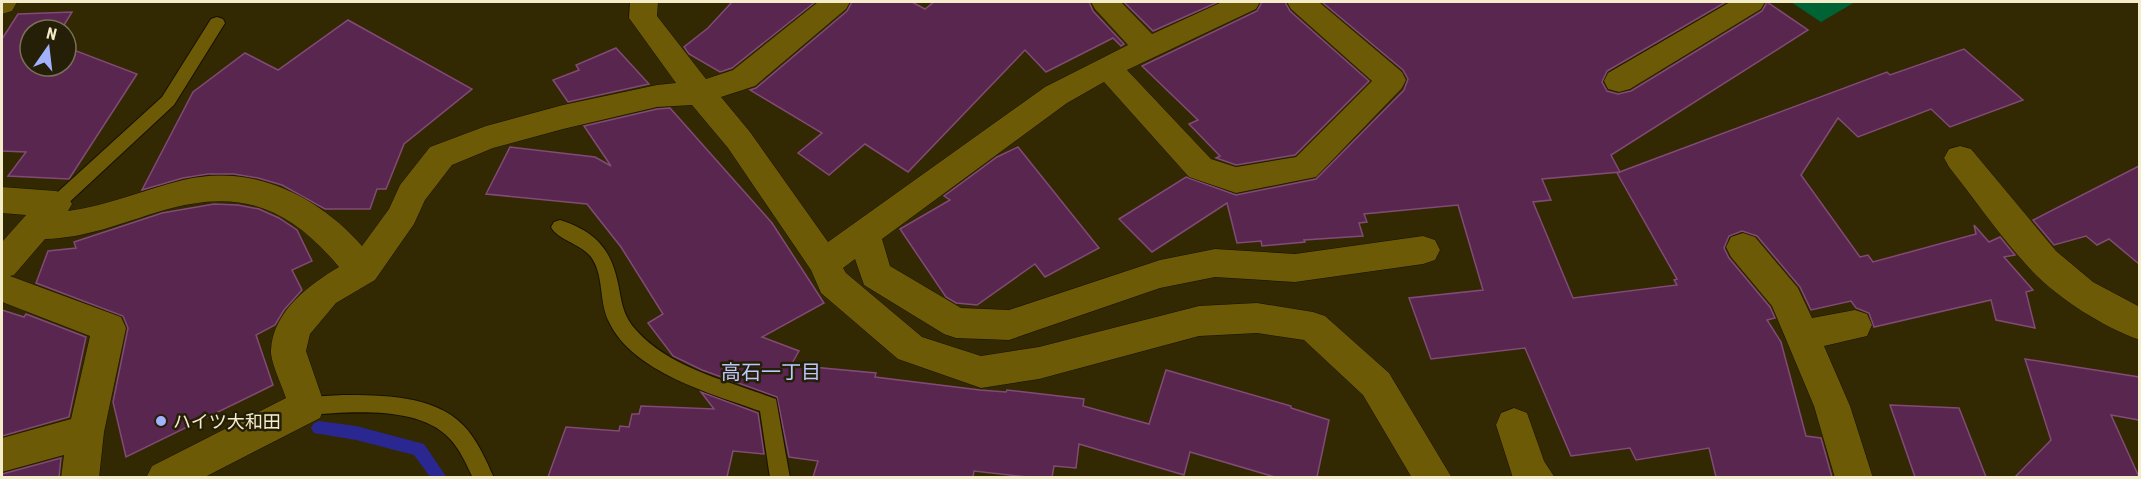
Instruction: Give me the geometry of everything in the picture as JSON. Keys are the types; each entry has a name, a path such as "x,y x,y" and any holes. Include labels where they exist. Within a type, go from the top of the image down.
{"street":[{"path":"644,2 644,18 700,93 739,140 824,263 833,282 910,348 981,372 1039,363 1199,321 1257,318 1312,327 1376,384 1433,477"},
{"path":"165,477 307,406 288,351 294,327 324,293 363,270 403,215 411,194 441,156 486,138 599,108 657,96 700,93 744,78 836,2"},
{"path":"1105,2 1148,48"},
{"path":"824,263 1056,94 1107,67 1246,2"},
{"path":"1107,67 1200,168 1236,180 1305,168 1391,80 1301,2"},
{"path":"1619,81 1751,2"},
{"path":"1960,158 2044,261 2081,292 2139,325"},
{"path":"2,200 76,224 211,186 231,186 255,190 283,202 321,225 363,270"},
{"path":"2,265 46,215"},
{"path":"864,235 876,275 956,323 1009,325 1160,274 1215,263 1295,268 1423,250"},
{"path":"1743,248 1786,298 1832,406 1854,477"},
{"path":"2,288 108,328 86,432 80,477"},
{"path":"1802,335 1855,325"},
{"path":"1514,425 1529,471 1536,477"},
{"path":"2,455 86,432"}],"lane":[{"path":"46,215 168,101 217,22"},
{"path":"560,227 584,238 606,263 616,321 640,346 701,382 769,405 780,477"},
{"path":"307,406 392,406 435,416 454,428 484,477"}],"green space":[{"path":"1791,2 1855,2 1821,22"}],"building":[{"path":"732,2 815,2 732,68 720,72 689,54 684,47 708,28"},
{"path":"852,2 912,2 925,9 934,2 1089,2 1093,11 1124,44 1121,46 1113,38 1046,72 1025,50 908,172 865,144 829,175 798,153 822,133 750,90 756,88 847,11"},
{"path":"1124,2 1218,2 1153,31"},
{"path":"1262,2 1285,2 1290,11 1369,81 1295,155 1236,165 1216,158 1220,156 1189,124 1198,120 1142,66 1257,11"},
{"path":"1322,2 1726,2 1607,71 1602,82 1607,91 1618,94 1631,91 1762,11 1767,2 1808,30 1611,155 1620,172 1887,72 1890,75 1964,49 2023,100 1950,127 1931,109 1858,137 1838,118 1801,175 1860,257 1868,255 1873,262 1976,234 1974,225 1989,242 2000,237 2015,255 2004,257 2033,290 2026,292 2035,328 1996,320 1991,300 1874,327 1869,313 1856,308 1851,301 1811,310 1800,287 1757,236 1742,231 1729,236 1724,248 1729,258 1770,307 1775,318 1767,320 1781,342 1806,436 1821,438 1832,477 1716,477 1709,448 1636,460 1630,448 1571,456 1525,348 1431,359 1409,298 1483,290 1458,205 1364,214 1367,222 1359,223 1363,236 1304,240 1305,242 1262,246 1261,241 1237,243 1227,203 1152,252 1119,219 1186,177 1236,195 1316,179 1404,90 1408,79 1403,70","holes":["1620,172 1617,173 1677,279 1674,280 1677,285 1573,298 1533,202 1551,200 1542,179"]},
{"path":"72,12 68,18 18,18 18,78 78,78 78,52 137,74 69,179 8,176 26,152 2,151 2,39 18,14"},
{"path":"348,20 472,89 404,144 386,189 377,189 370,209 325,209 282,185 234,174 208,174 183,178 142,190 193,92 245,53 278,70"},
{"path":"616,48 649,84 568,102 553,80 579,70 576,65"},
{"path":"670,108 772,223 824,303 762,337 799,351 791,365 876,373 875,377 980,390 1006,392 1007,390 1084,399 1083,406 1149,424 1166,370 1291,406 1291,408 1329,420 1317,477 1275,477 1190,452 1184,475 1079,444 1076,468 1054,466 1052,477 1028,477 974,471 973,477 813,477 818,461 789,457 777,397 702,370 673,356 648,323 663,314 621,247 587,204 486,194 510,147 595,157 611,166 584,126"},
{"path":"1018,147 1099,248 1045,277 1035,264 977,305 956,303 946,297 900,229 950,200 944,196 997,157"},
{"path":"2139,166 2139,264 2109,239 2097,245 2086,236 2054,245 2033,220"},
{"path":"214,204 259,209 279,218 297,230 312,261 292,270 302,290 284,310 275,325 256,335 273,385 126,457 113,402 128,328 123,316 36,283 48,251 76,248 74,242 162,213"},
{"path":"2,310 24,317 26,314 86,337 69,417 2,436"},
{"path":"2025,359 2139,377 2139,420 2111,415 2139,477 2015,477 2051,440"},
{"path":"701,392 758,413 764,454 733,451 727,477 548,477 566,427 619,431 620,426 629,427 632,414 639,414 641,406 714,409"},
{"path":"1890,405 1959,408 1986,477 1915,477"},
{"path":"61,458 59,477 2,477 2,474"}],"waterway":[{"path":"319,428 356,433 419,449 440,478"}],"place":[{"name":"ハイツ大和田","path":"161,421"}],"district":[{"name":"高石一丁目","path":"771,372"}]}
